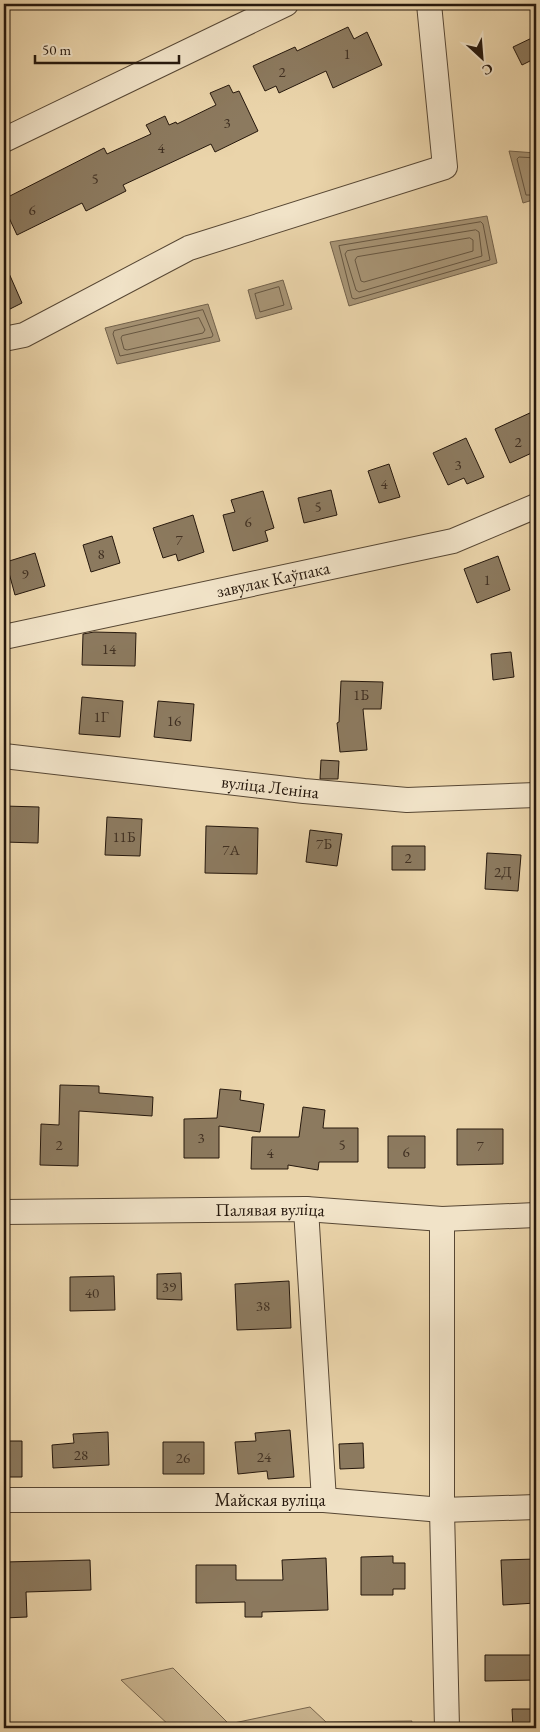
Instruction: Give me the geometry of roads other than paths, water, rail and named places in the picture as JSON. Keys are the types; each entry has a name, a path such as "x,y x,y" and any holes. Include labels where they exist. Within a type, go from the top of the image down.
{"street":[{"path":"4,140 286,4"},
{"path":"4,339 24,336 189,248 445,168 429,4"},
{"name":"завулак Каўпака","path":"4,637 452,541 536,506"},
{"name":"вуліца Леніна","path":"4,756 304,791 407,800 536,795"},
{"path":"306,1209 324,1500"},
{"name":"Палявая вуліца","path":"4,1212 306,1209 442,1219 536,1215"},
{"path":"442,1219 442,1510 446,1728"},
{"name":"Майская вуліца","path":"4,1500 324,1500 442,1510 536,1507"}],"water":[{"path":"509,151 536,153 536,199 523,203"},
{"path":"487,216 497,263 349,306 330,242"},
{"path":"283,280 292,309 256,319 248,290"},
{"path":"208,304 220,341 117,364 105,328"}]}
